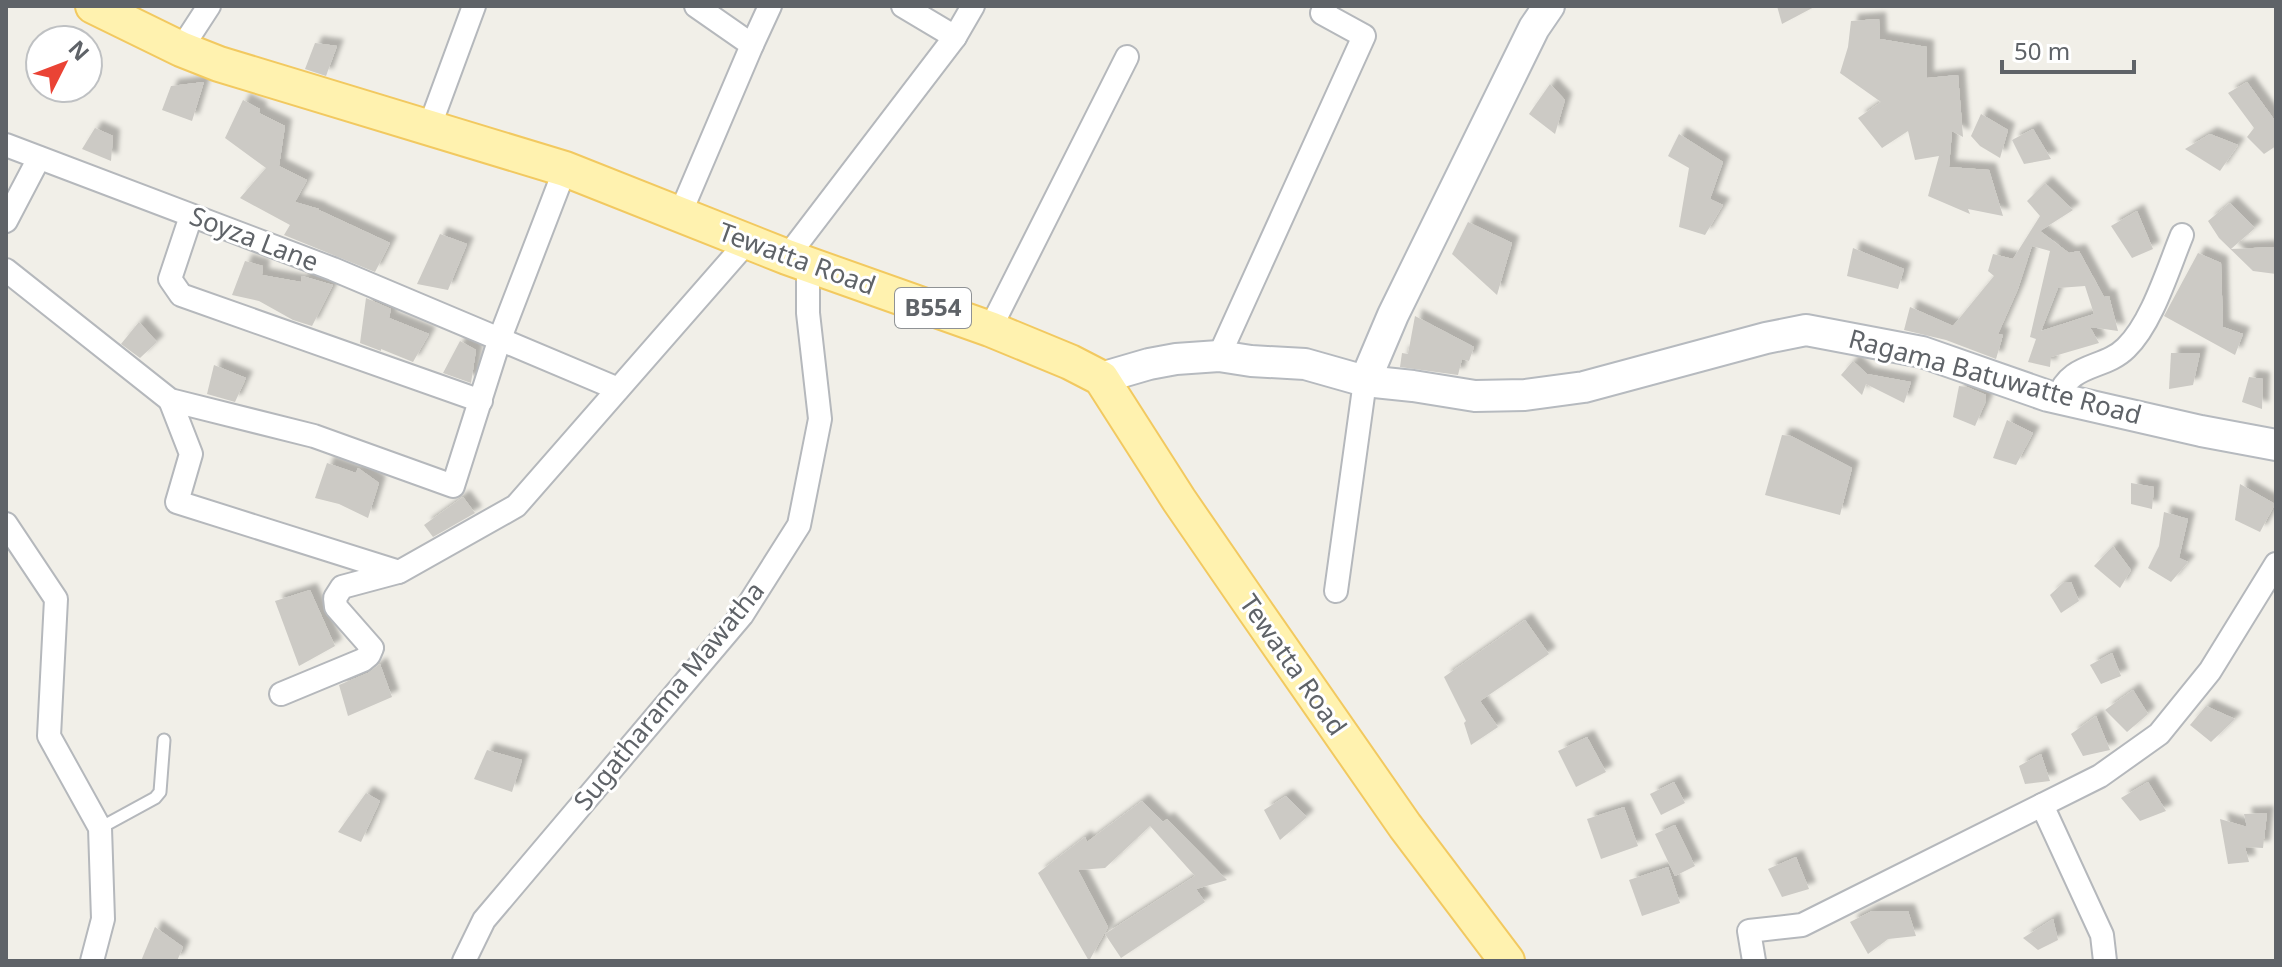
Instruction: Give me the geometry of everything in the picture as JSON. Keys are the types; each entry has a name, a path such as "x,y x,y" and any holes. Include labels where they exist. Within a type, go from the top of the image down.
{"main road":[{"name":"Tewatta Road","path":"93,6 181,49 232,69 565,169 747,242 990,329 1101,378 1179,500 1405,826 1507,961"}],"street":[{"path":"181,49 209,6"},
{"path":"429,128 474,6"},
{"path":"696,6 752,45"},
{"path":"680,214 770,6"},
{"path":"903,6 955,37"},
{"path":"798,260 955,37 973,6"},
{"path":"1219,356 1364,36 1322,13 1326,6"},
{"path":"1336,591 1365,381 1393,315 1534,28 1549,6"},
{"path":"990,329 1127,57"},
{"name":"Soyza Lane","path":"6,145 333,269 618,389"},
{"path":"6,221 39,158"},
{"path":"6,270 170,400 314,436 453,486 500,338 565,169"},
{"path":"191,216 170,279 181,295 481,401"},
{"path":"2058,398 2063,384 2124,350 2143,329 2182,235"},
{"path":"281,694 369,655 372,648 336,607 335,598 342,587 399,572 516,506 747,242"},
{"name":"Sugatharama Mawatha","path":"464,961 484,920 742,615 799,525 820,419 808,313 798,260"},
{"name":"Ragama Batuwatte Road","path":"1101,378 1149,364 1219,356 1305,364 1365,381 1475,396 1525,395 1584,387 1806,330 1922,352 2058,398 2276,445"},
{"path":"170,400 191,454 177,502 399,572"},
{"path":"6,524 56,599 49,736 100,828 103,919 92,961"},
{"path":"1754,961 1749,931 1802,925 2100,776 2159,734 2210,671 2276,564"},
{"path":"2042,805 2102,935 2105,961"}],"lane":[{"path":"100,828 155,798 160,792 164,740"}],"building":[{"path":"1777,6 1816,6 1782,24"},
{"path":"1879,19 1880,39 1927,47 1927,78 1958,75 1963,137 1952,131 1949,167 1989,170 2003,216 1968,209 1970,214 1928,196 1939,156 1915,160 1908,131 1882,148 1858,118 1881,102 1840,73 1848,47 1851,21"},
{"path":"315,43 337,46 326,76 305,69"},
{"path":"204,82 192,121 162,110 171,86"},
{"path":"2247,82 2276,122 2276,146 2264,154 2247,137 2254,128 2228,93"},
{"path":"1550,84 1565,100 1555,134 1529,114"},
{"path":"243,100 260,109 259,113 285,126 279,166 307,180 295,202 319,209 390,243 375,272 284,235 290,225 240,198 266,168 225,138"},
{"path":"1981,114 2008,130 2000,158 1980,146 1971,136"},
{"path":"95,128 113,136 111,161 82,149"},
{"path":"2033,129 2051,159 2024,164 2012,140"},
{"path":"1679,134 1723,162 1710,199 1723,205 1705,235 1679,227 1689,168 1668,156"},
{"path":"2210,134 2238,145 2220,171 2185,149"},
{"path":"2045,183 2073,210 2040,231 2069,253 2079,251 2104,297 2109,296 2118,331 2090,327 2099,343 2051,357 2050,367 2028,362 2036,339 2030,337 2050,251 2032,246 2018,289 1998,334 2003,335 1996,359 1946,340 1904,330 1910,307 1953,326 1994,276 1988,271 1993,254 2013,259 2040,216 2027,201","holes":["2085,286 2094,314 2041,331 2058,288"]},
{"path":"2230,203 2255,228 2231,249 2276,247 2276,274 2253,271 2219,238 2208,221"},
{"path":"2137,211 2153,249 2132,258 2111,226"},
{"path":"1468,222 1512,243 1497,295 1452,254"},
{"path":"440,234 467,244 448,290 417,284"},
{"path":"1853,248 1904,269 1898,289 1847,276"},
{"path":"2198,253 2221,263 2223,327 2243,334 2235,355 2164,316"},
{"path":"245,261 263,266 262,275 301,282 302,276 333,285 312,326 293,320 259,301 232,295"},
{"path":"366,298 391,309 389,318 429,334 413,362 360,343"},
{"path":"1415,316 1474,347 1469,361 1462,359 1458,375 1400,367 1402,353 1408,354"},
{"path":"139,322 157,342 140,358 121,344"},
{"path":"460,341 476,350 471,383 443,373"},
{"path":"2171,353 2200,353 2193,385 2169,389"},
{"path":"1853,361 1867,374 1911,382 1904,403 1866,384 1862,395 1841,375"},
{"path":"214,365 246,378 235,402 207,394"},
{"path":"2249,377 2263,379 2262,409 2242,402"},
{"path":"1959,386 1986,395 1975,426 1953,417"},
{"path":"2007,420 2033,433 2016,465 1993,458"},
{"path":"1782,435 1791,436 1852,468 1840,515 1765,495"},
{"path":"327,463 356,473 358,468 379,483 368,518 339,504 315,498"},
{"path":"2131,483 2154,487 2152,509 2131,504"},
{"path":"2240,484 2275,504 2260,532 2235,520"},
{"path":"463,497 475,513 433,537 424,525"},
{"path":"2164,512 2188,519 2179,558 2188,562 2171,582 2148,568 2159,546"},
{"path":"2113,546 2131,570 2120,588 2094,566"},
{"path":"2064,582 2071,582 2079,601 2061,613 2050,595"},
{"path":"310,590 335,646 299,666 275,601"},
{"path":"1525,620 1549,654 1480,701 1498,727 1471,745 1466,721 1444,677"},
{"path":"2112,653 2121,676 2101,684 2090,665"},
{"path":"380,664 392,697 348,716 339,685 368,673"},
{"path":"2133,690 2148,714 2127,732 2105,710"},
{"path":"2206,706 2235,719 2211,742 2190,725"},
{"path":"2096,716 2110,750 2083,756 2071,734"},
{"path":"1587,737 1606,772 1576,787 1558,751"},
{"path":"487,750 522,760 512,792 474,779"},
{"path":"2041,754 2050,781 2025,784 2019,766"},
{"path":"1674,782 1685,803 1661,815 1650,794"},
{"path":"2148,782 2166,811 2140,821 2121,798"},
{"path":"366,793 380,801 361,842 338,832"},
{"path":"1286,796 1307,817 1280,840 1264,810"},
{"path":"1142,801 1163,822 1167,819 1227,880 1196,889 1205,902 1121,958 1105,934 1195,876 1150,826 1105,868 1078,870 1108,927 1089,961 1038,873 1085,837 1087,842"},
{"path":"1624,807 1638,846 1601,859 1587,819"},
{"path":"2267,813 2263,848 2245,847 2249,862 2228,864 2220,819 2247,827 2244,814"},
{"path":"1675,825 1695,866 1675,876 1655,834"},
{"path":"1796,857 1809,889 1782,897 1768,869"},
{"path":"1668,867 1680,903 1642,916 1629,880"},
{"path":"1872,911 1908,911 1916,936 1888,939 1868,954 1850,922"},
{"path":"2053,919 2058,940 2038,950 2023,938"},
{"path":"155,927 183,947 177,961 141,961"}]}
